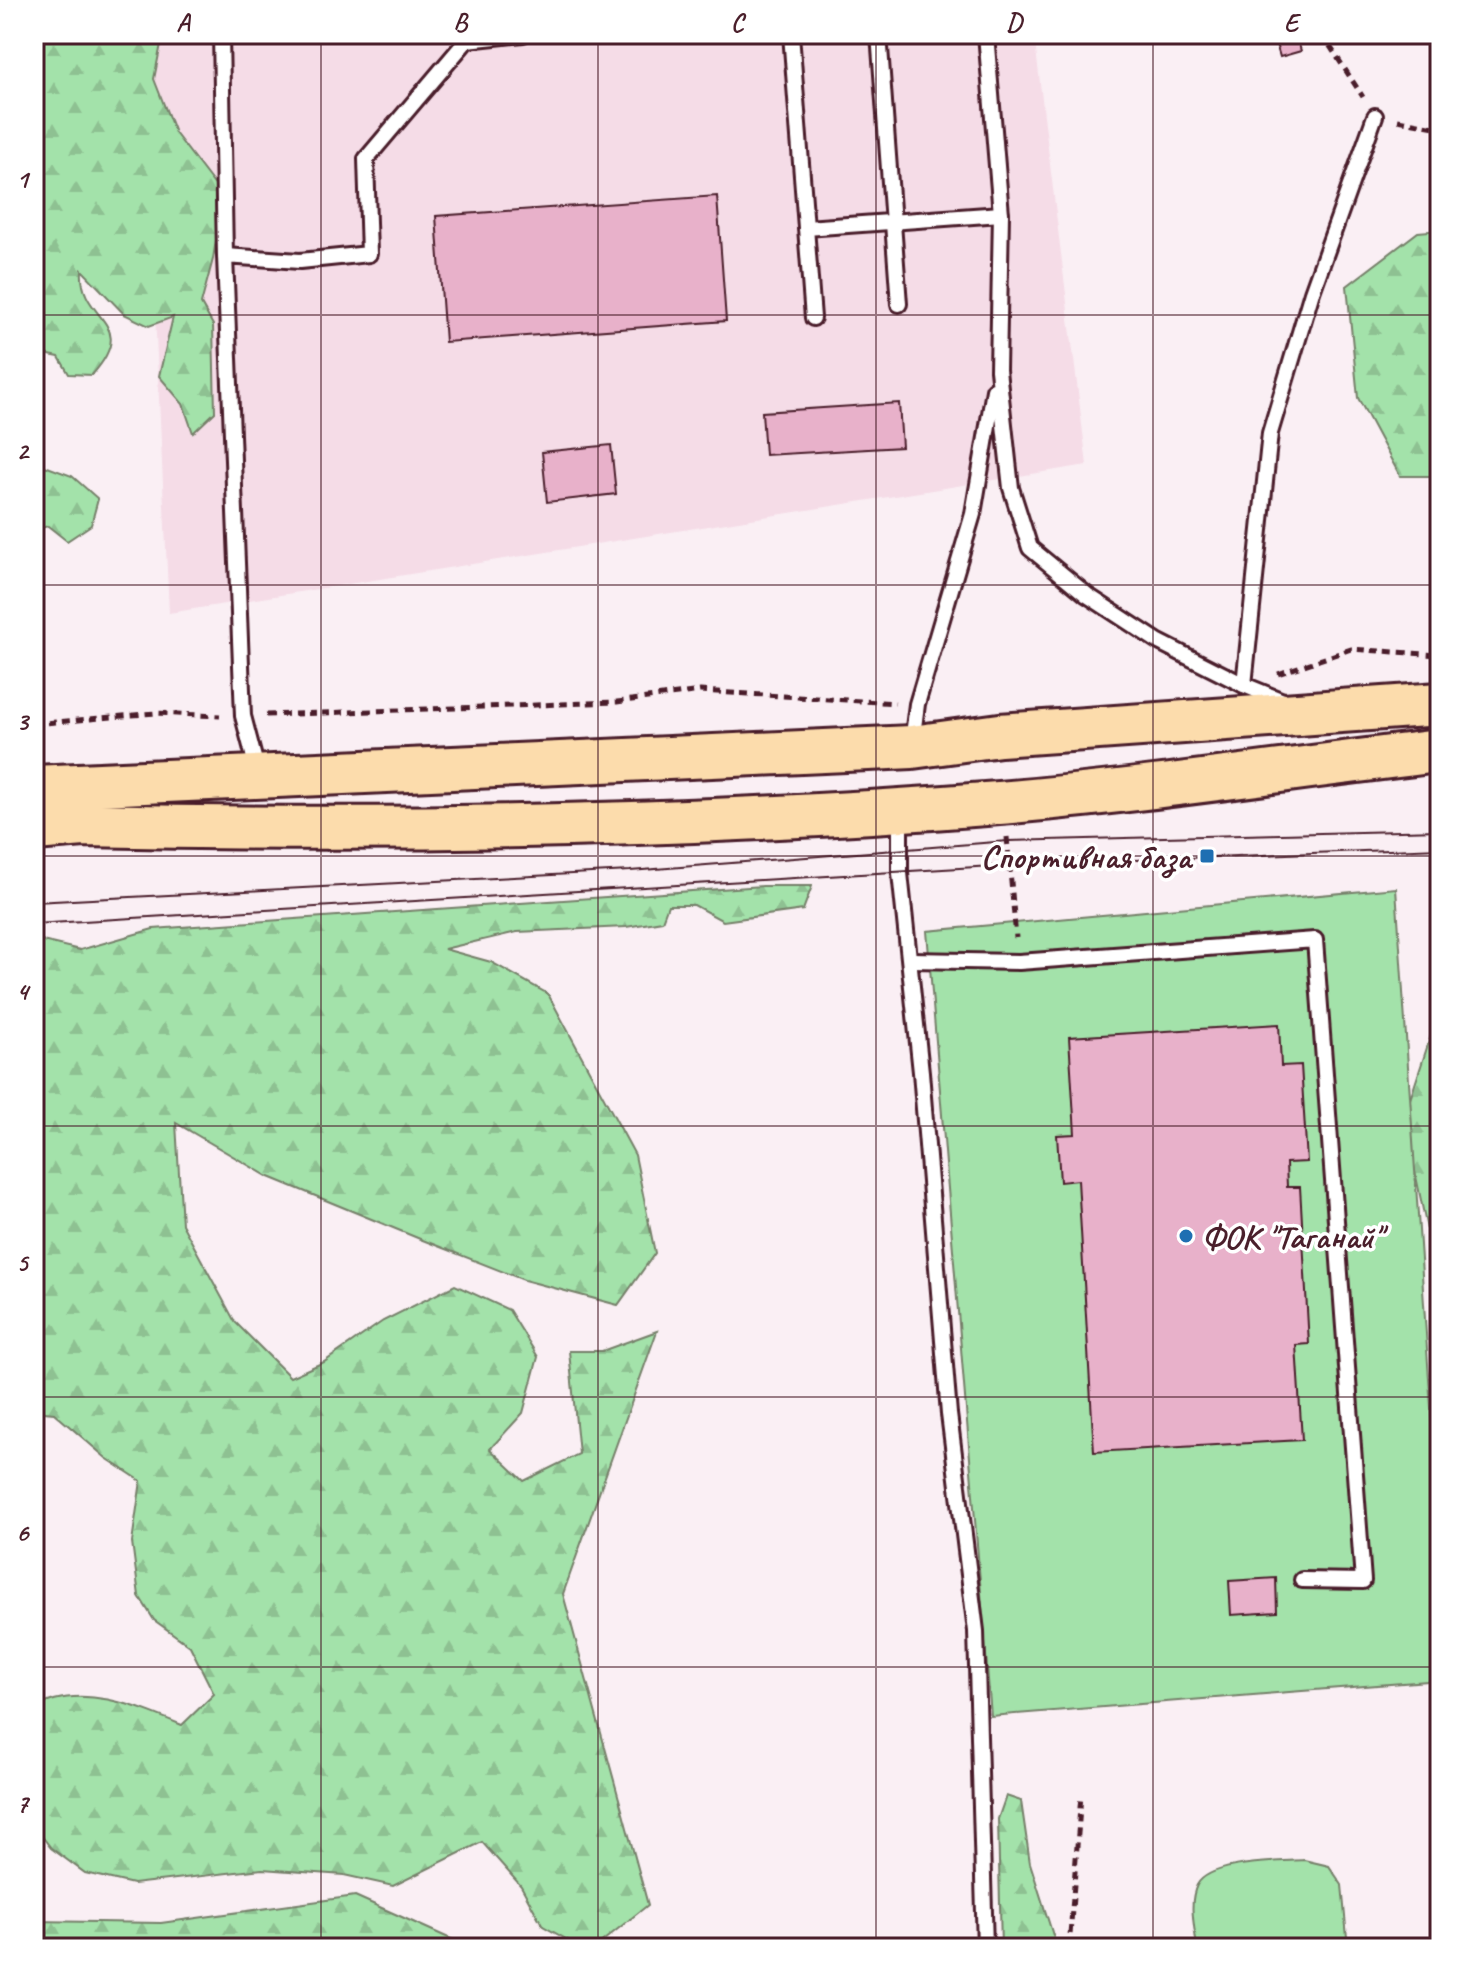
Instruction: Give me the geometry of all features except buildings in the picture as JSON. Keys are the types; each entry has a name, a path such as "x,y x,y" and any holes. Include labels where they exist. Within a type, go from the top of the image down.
{"main road":[{"path":"34,787 260,780 690,755 912,747 1000,735 1440,704"},
{"path":"900,809 912,747"},
{"path":"34,829 84,825 498,829 900,809 1001,803 1440,751"}],"lane":[{"path":"221,34 225,256 243,716 260,780"},
{"path":"225,256 300,261 369,254 366,159 467,40 523,34"},
{"path":"791,34 813,318"},
{"path":"879,34 899,304"},
{"path":"986,34 1001,214 998,370 1011,488 1030,548 1087,595 1159,642 1244,685 1317,715"},
{"path":"1244,685 1270,433 1312,292 1375,116"},
{"path":"806,228 1001,214"},
{"path":"912,747 917,704 973,514 998,370"},
{"path":"900,809 900,873 911,960 949,1414 976,1631 985,1948"},
{"path":"911,960 1019,962 1315,940 1363,1581 1302,1580"}],"path":[{"path":"1322,34 1375,116 1440,128"},
{"path":"1244,685 1351,649 1440,655"},
{"path":"34,724 155,713 243,716 617,702 700,691 917,704"},
{"path":"1069,1948 1081,1795"}],"shaded area":[{"path":"142,34 1034,34 1087,465 169,613"}],"green space":[{"path":"34,34 163,34 154,79 175,133 223,196 213,259 201,304 213,325 215,412 193,433 183,404 159,376 173,317 149,326 124,314 82,270 83,287 109,331 111,343 105,357 92,375 69,374 59,357 34,352"},
{"path":"1440,230 1440,476 1400,476 1358,398 1347,286 1418,232"},
{"path":"34,462 72,476 98,499 91,525 67,541 48,526 34,530"},
{"path":"763,886 812,886 803,910 723,921 694,905 668,905 662,921 626,927 517,932 444,949 491,962 548,994 635,1155 655,1253 618,1305 524,1280 267,1176 176,1123 182,1224 235,1322 290,1377 324,1362 383,1321 455,1285 509,1310 538,1357 523,1413 490,1449 524,1481 579,1454 569,1351 602,1351 657,1331 563,1594 648,1905 594,1948 582,1948 543,1926 521,1886 482,1842 393,1886 344,1875 262,1869 133,1884 85,1873 51,1848 34,1826 34,1709 51,1701 89,1697 128,1705 182,1725 214,1694 190,1646 154,1620 139,1596 132,1542 141,1481 106,1458 54,1413 34,1411 34,939 80,950 153,929"},
{"name":"ФОК \"Таганай\"","path":"1396,888 1440,1542 1440,1680 991,1716 927,931"},
{"path":"1437,1017 1440,1019 1440,1691 1424,1602 1437,1482 1435,1268 1404,1118"},
{"path":"1006,1796 1021,1801 1030,1863 1057,1948 1001,1948 998,1819"},
{"path":"1304,1860 1329,1866 1342,1885 1348,1948 1197,1948 1193,1900 1197,1885 1204,1877 1215,1871 1246,1864"},
{"path":"355,1896 471,1948 34,1948 34,1921 161,1923"}],"tram line":[{"path":"34,902 630,871 1008,841 1440,830"},
{"path":"34,924 1009,865 1440,848"}],"place":[{"name":"Спортивная база","path":"1207,856"},
{"name":"ФОК \"Таганай\"","path":"1186,1236"}]}
